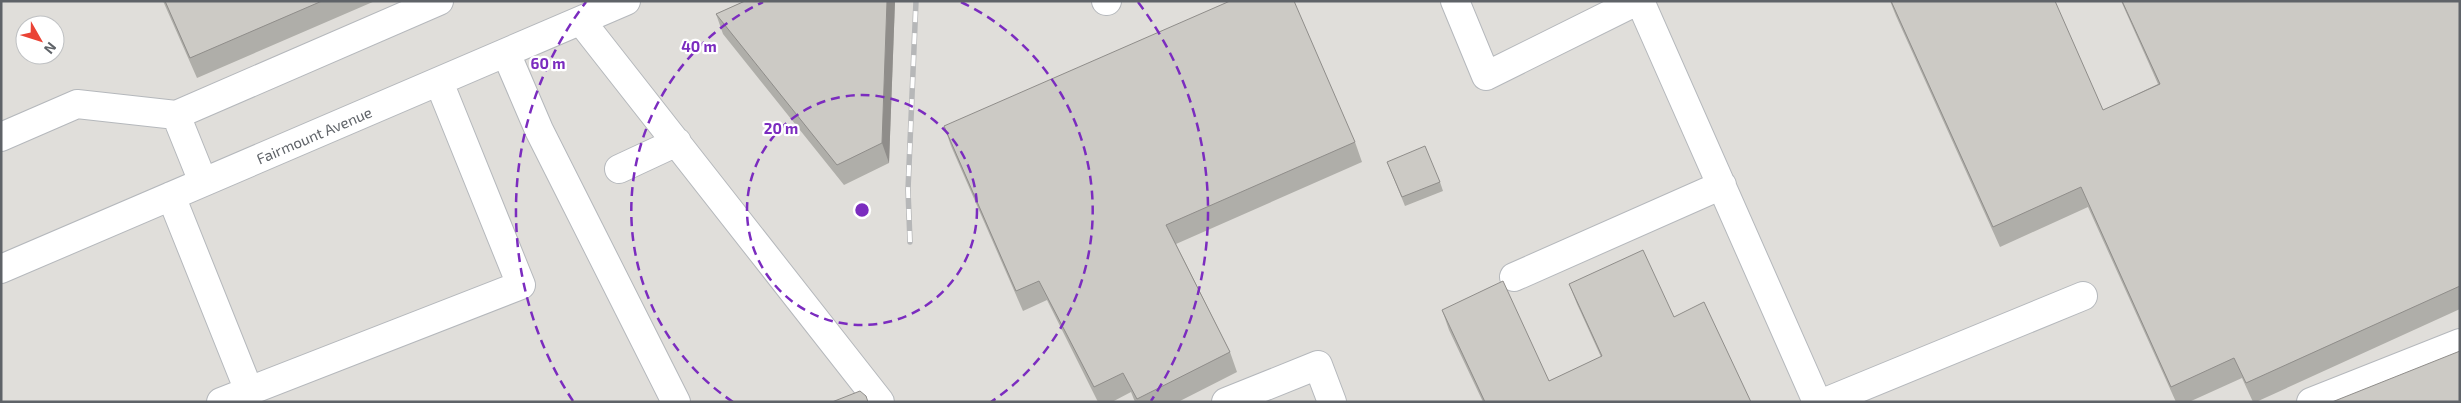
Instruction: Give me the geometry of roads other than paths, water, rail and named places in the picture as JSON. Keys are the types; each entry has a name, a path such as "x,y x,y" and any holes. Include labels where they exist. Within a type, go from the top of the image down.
{"street":[{"path":"1,137 77,104 176,115 439,1"},
{"name":"Fairmount Avenue","path":"1,269 626,1"},
{"path":"1455,1 1486,76 1639,1 1817,402"},
{"path":"581,20 880,402"},
{"path":"506,53 540,130 676,402"},
{"path":"221,402 521,285 439,82"},
{"path":"176,115 203,182"},
{"path":"619,169 677,142"},
{"path":"1514,277 1722,186"},
{"path":"171,196 249,391"},
{"path":"1825,402 2083,296"},
{"path":"2311,402 2460,343"},
{"path":"1226,402 1318,365 1332,402"}],"railway":[{"path":"910,242 908,190 916,1"}]}
